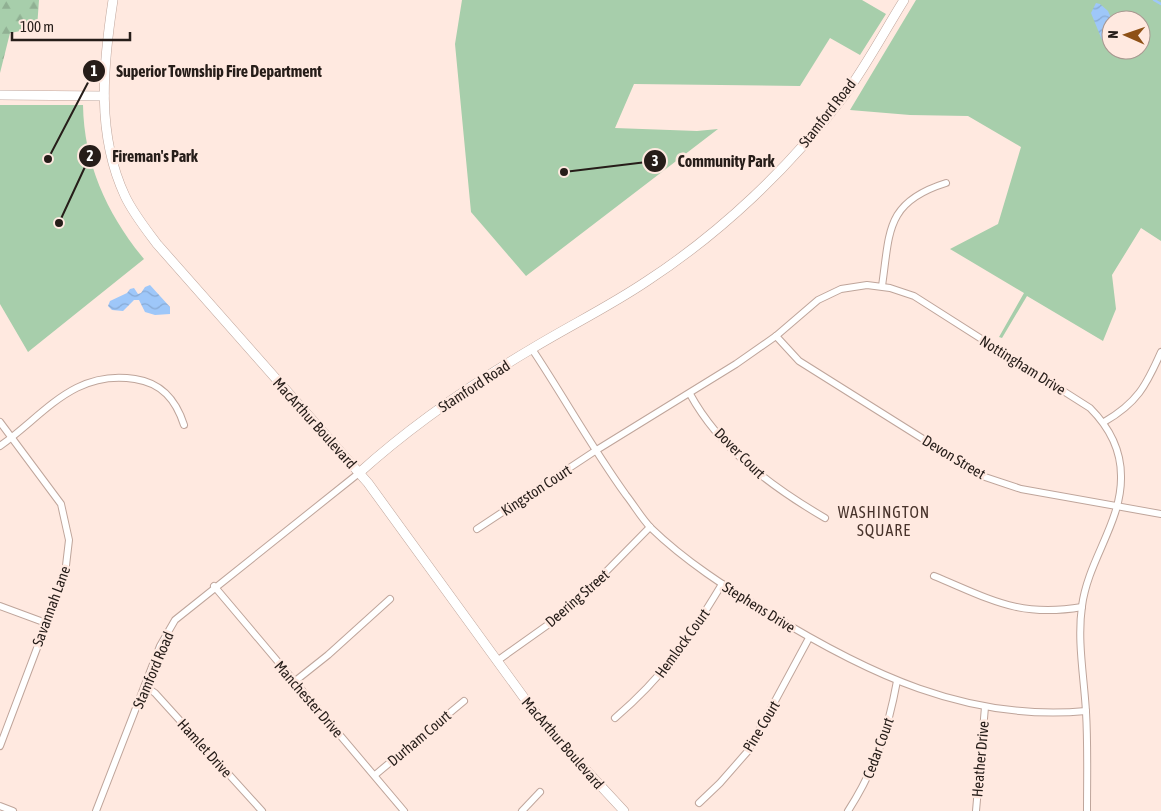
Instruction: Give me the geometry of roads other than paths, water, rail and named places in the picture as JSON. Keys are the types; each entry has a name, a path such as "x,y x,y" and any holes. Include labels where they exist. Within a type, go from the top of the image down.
{"street":[{"name":"MacArthur Boulevard","path":"113,0 105,60 104,96 111,157 126,197 138,219 157,244 359,473 404,530 530,706 624,811"},
{"name":"Stamford Road","path":"96,811 160,646 175,620 214,586 359,473 421,421 483,378 616,302 700,243 767,183 806,141 842,97 904,0"},
{"path":"0,95 104,96"},
{"path":"882,286 887,242 893,224 904,205 916,195 946,183"},
{"name":"Nottingham Drive","path":"595,451 690,394 776,336 809,306 831,293 858,286 882,286 908,294 928,304 1078,399 1104,422 1111,434 1121,464 1119,505 1095,558 1085,588 1082,607 1081,667 1086,711 1087,811"},
{"name":"Devon Street","path":"776,336 799,361 982,476 1021,489 1161,514"},
{"name":"Stephens Drive","path":"532,349 566,400 595,451 650,527 722,584 809,638 869,670 897,681 985,708 1061,713 1086,711"},
{"path":"1104,422 1127,408 1138,396 1161,352"},
{"path":"0,446 78,386 101,378 141,380 162,389 171,397 179,410 184,425"},
{"name":"Dover Court","path":"690,394 710,424 748,466 785,494 825,518"},
{"name":"Savannah Lane","path":"0,422 61,504 67,524 68,557 64,574 0,746"},
{"name":"Kingston Court","path":"477,529 595,451"},
{"name":"Deering Street","path":"498,661 527,641 581,597 650,527"},
{"path":"934,576 997,603 1022,609 1056,610 1082,607"},
{"name":"Hemlock Court","path":"615,718 642,695 667,667 722,584"},
{"name":"Manchester Drive","path":"214,586 404,811"},
{"path":"294,682 328,655 390,599"},
{"path":"0,606 46,623"},
{"name":"Pine Court","path":"699,803 720,783 748,751 809,638"},
{"name":"Cedar Court","path":"848,811 877,759 897,681"},
{"name":"Hamlet Drive","path":"146,686 155,693 262,811"},
{"name":"Durham Court","path":"374,775 464,701"},
{"name":"Heather Drive","path":"976,811 985,708"},
{"path":"522,811 540,792"},
{"path":"0,806 13,811"}],"water":[{"path":"1096,3 1107,10 1101,10 1101,38 1091,13"},
{"path":"150,285 170,307 170,314 155,315 145,312 139,300 134,300 123,311 112,310 108,306 110,301 127,293 130,289 134,288 138,294"}],"waterway":[{"path":"1154,0 1161,4"}],"place":[{"name":"Superior Township Fire Department","path":"48,159"},
{"name":"Community Park","path":"564,172"},
{"name":"Fireman's Park","path":"59,223"}],"district":[{"name":"WASHINGTON SQUARE","path":"884,521"}]}
